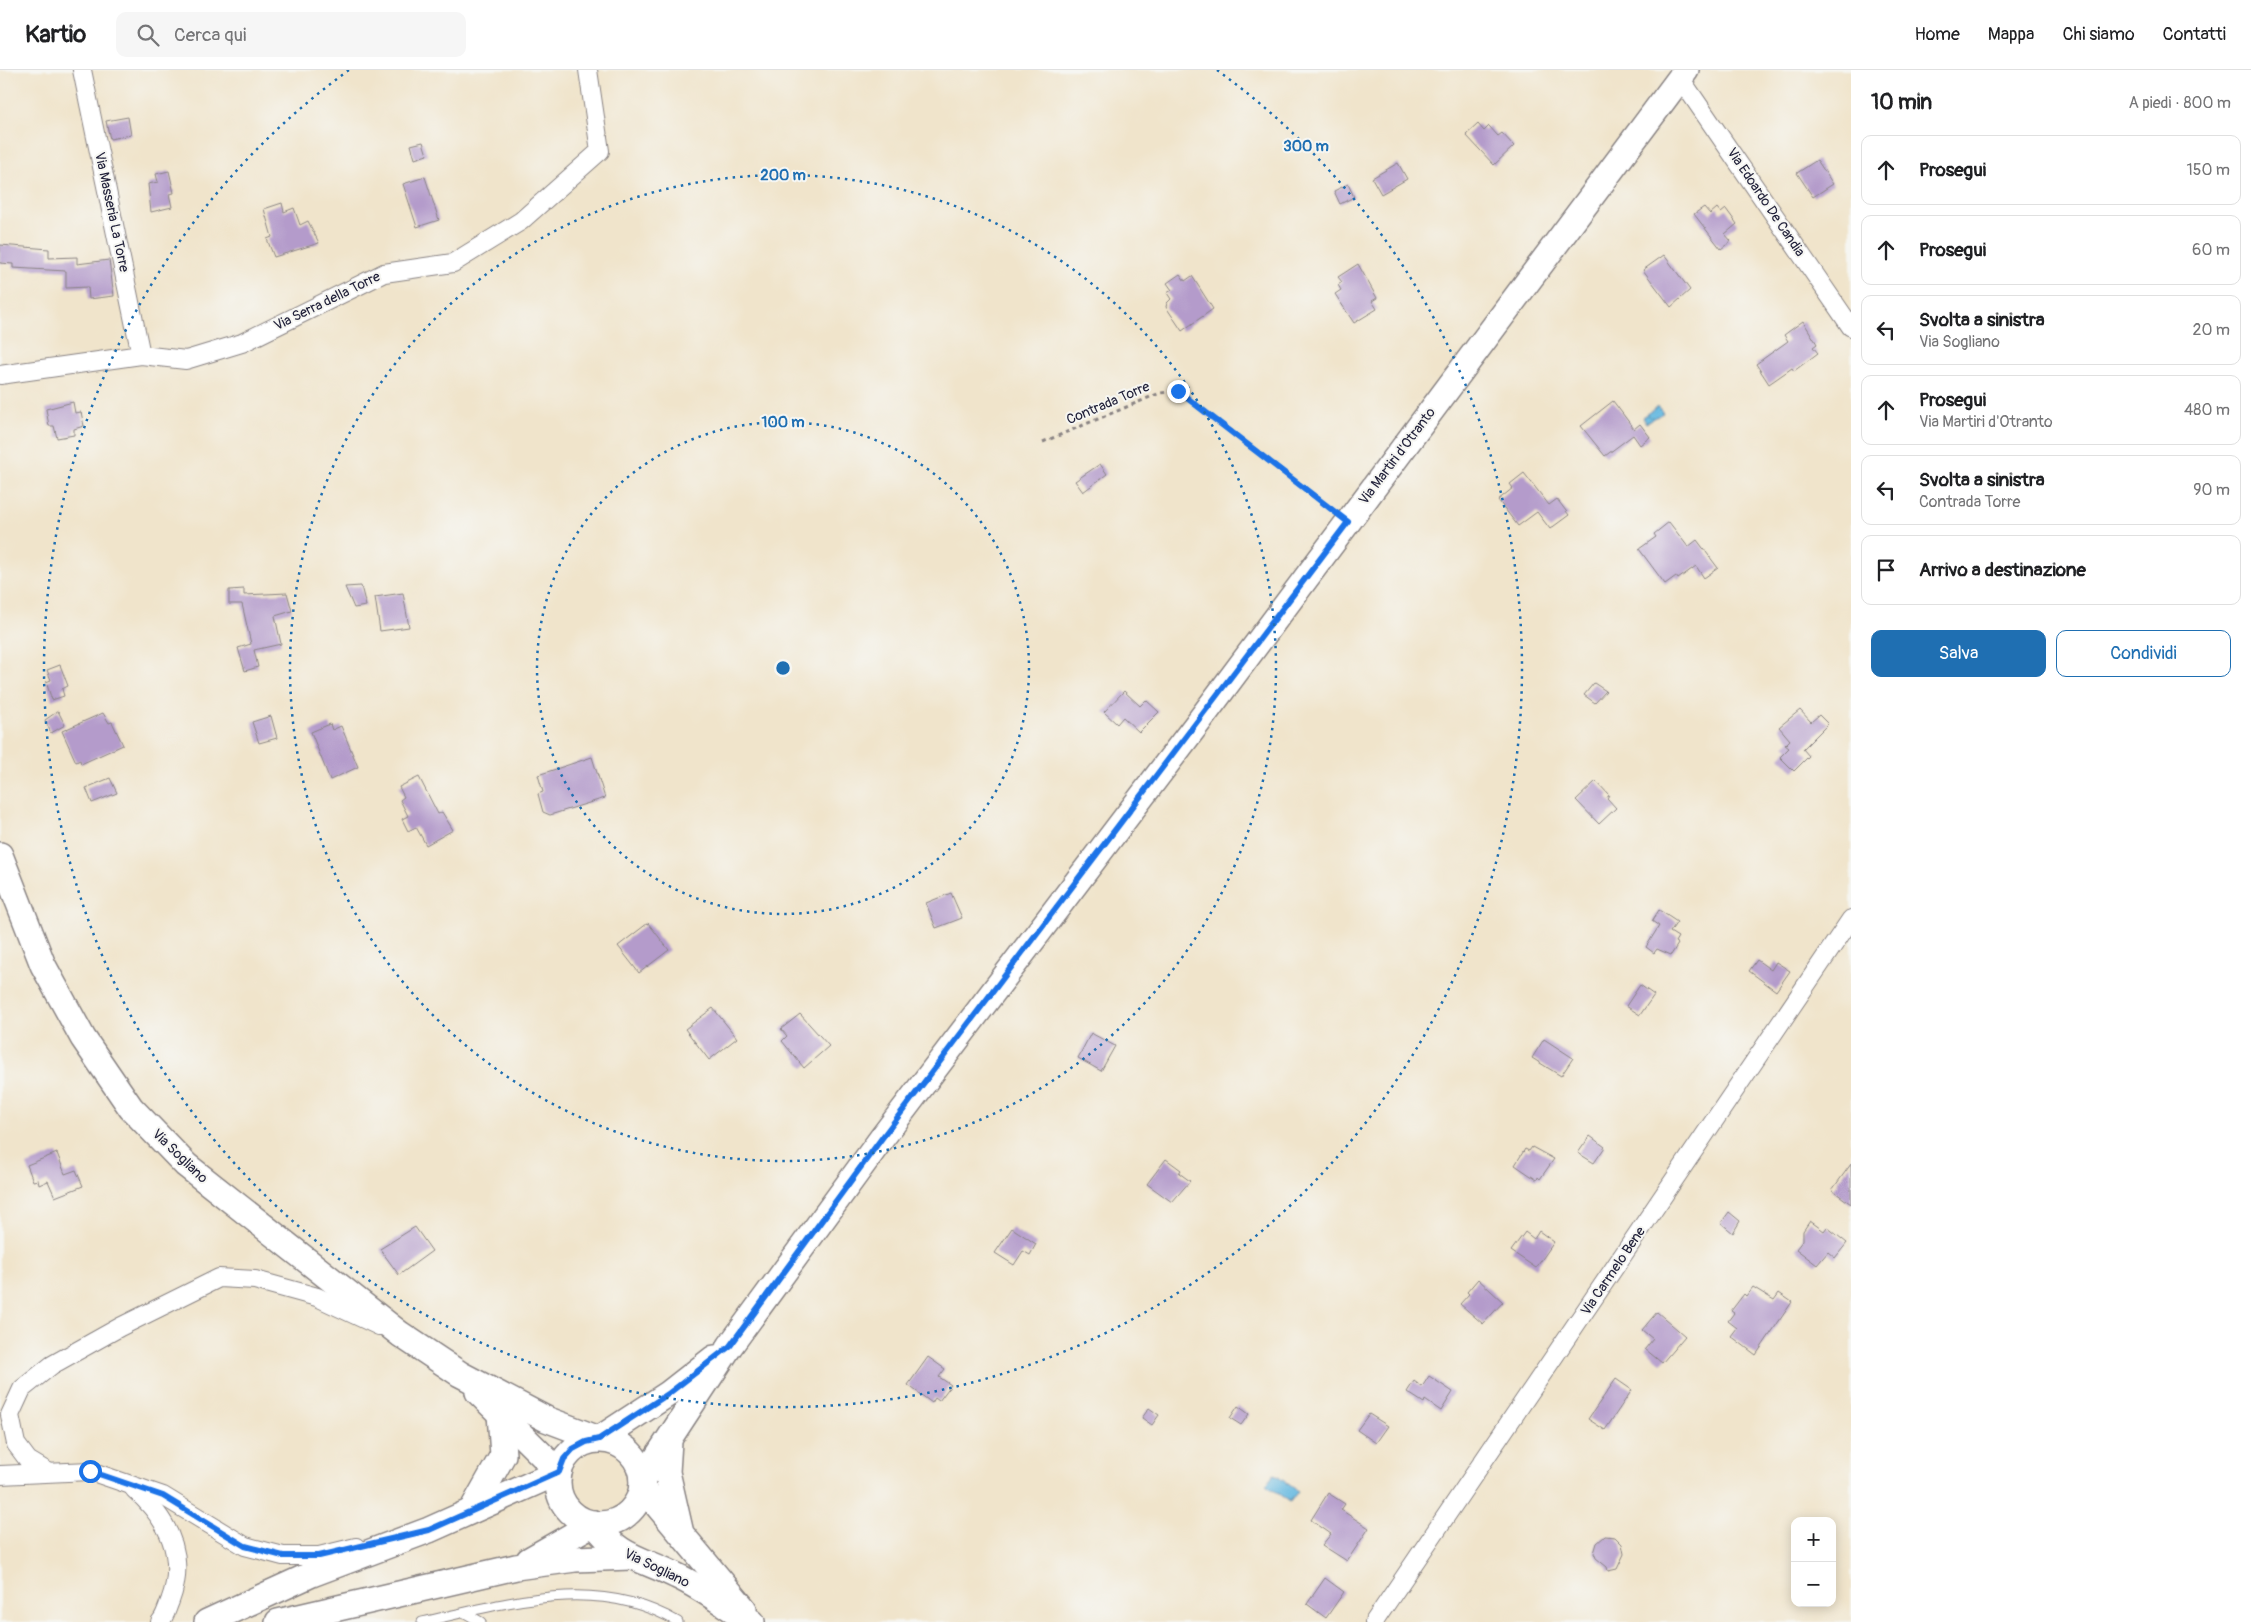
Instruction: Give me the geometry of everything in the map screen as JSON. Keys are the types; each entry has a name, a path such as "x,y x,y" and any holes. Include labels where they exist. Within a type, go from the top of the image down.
{"main road":[{"name":"Via Martiri d'Otranto","path":"642,1483 730,1346 882,1138 1348,522 1683,74"},
{"name":"Via Sogliano","path":"0,855 43,965 84,1038 132,1108 186,1165 400,1334 460,1374 546,1419 599,1439 613,1441 624,1447 634,1457 640,1469 642,1483 682,1536 754,1622"},
{"name":"Via Martiri d'Otranto","path":"599,1439 668,1394 730,1346"},
{"name":"Via Sogliano","path":"460,1374 559,1472 558,1486 562,1500 570,1511 581,1519 594,1524 607,1541 631,1557 678,1576 754,1622"},
{"path":"472,1510 504,1455 500,1414"},
{"path":"207,1622 312,1574 429,1530 559,1472 564,1459 573,1449 586,1442 599,1439"},
{"name":"Via Sogliano","path":"668,1441 667,1472 682,1536"},
{"path":"516,1567 594,1524 608,1523 622,1518 640,1496 642,1483"},
{"path":"278,1622 516,1567 575,1559 631,1557"}],"street":[{"name":"Via Masseria La Torre","path":"82,70 141,355"},
{"name":"Via Serra della Torre","path":"0,375 141,355 186,360 242,343 384,273 453,263 521,221 600,151 588,70"},
{"name":"Via Edoardo De Candia","path":"1683,74 1851,327"},
{"name":"Via Carmelo Bene","path":"1374,1622 1851,919"},
{"path":"0,1410 52,1365 112,1332 219,1278 255,1280 318,1297 400,1334"},
{"path":"22,1389 10,1415 16,1444 28,1460 48,1472"},
{"path":"0,1475 90,1471 163,1496 245,1546 283,1556 319,1556 429,1530"},
{"path":"128,1484 152,1505 170,1532 176,1562 174,1589 160,1622"}],"lane":[{"path":"422,1622 509,1603 577,1594 621,1598 659,1611 678,1622"},
{"path":"465,1613 481,1622"}],"path":[{"name":"Contrada Torre","path":"1043,442 1160,393 1178,391 1348,522"}],"water":[{"path":"1658,406 1663,413 1646,423 1642,417"},
{"path":"1274,1474 1298,1491 1290,1502 1266,1485"}],"building":[{"path":"128,117 131,135 110,139 106,121"},
{"path":"1478,124 1484,131 1489,126 1498,136 1502,133 1514,146 1494,165 1466,135"},
{"path":"423,142 427,155 415,159 411,145"},
{"path":"1817,160 1833,184 1813,197 1797,173"},
{"path":"1398,163 1407,179 1381,194 1372,178"},
{"path":"169,171 174,193 169,194 172,207 151,212 148,184 158,182 156,174"},
{"path":"425,177 439,220 417,227 403,184"},
{"path":"1348,184 1354,197 1340,204 1334,191"},
{"path":"282,203 284,212 294,208 300,225 308,221 319,243 274,257 267,239 272,237 264,209"},
{"path":"1704,207 1710,214 1717,208 1721,213 1726,209 1737,224 1725,234 1731,241 1721,249 1694,214"},
{"path":"0,245 49,249 49,258 77,257 77,264 109,260 114,296 89,299 88,287 66,288 66,271 13,268 13,264 0,263"},
{"path":"1664,255 1690,290 1671,307 1643,270"},
{"path":"1358,264 1377,298 1372,301 1377,309 1354,323 1335,294 1341,290 1338,285 1342,282 1338,277"},
{"path":"1180,274 1185,281 1192,276 1213,309 1182,331 1166,307 1171,299 1167,293 1172,290 1167,283"},
{"path":"1803,321 1817,344 1813,347 1818,353 1794,371 1792,368 1769,384 1756,364 1788,341 1784,335"},
{"path":"1613,401 1634,429 1640,424 1650,437 1640,445 1633,435 1605,456 1581,426"},
{"path":"73,402 75,413 81,412 84,426 74,429 74,435 57,438 54,426 49,426 46,409"},
{"path":"1100,464 1107,474 1083,492 1075,481"},
{"path":"1524,473 1549,505 1557,499 1569,515 1550,529 1537,512 1518,526 1498,500 1513,488 1510,484"},
{"path":"1669,522 1688,547 1697,540 1718,568 1704,578 1696,566 1678,579 1676,576 1665,584 1639,549 1656,537 1654,534"},
{"path":"361,586 366,606 354,608 345,587"},
{"path":"244,589 244,595 287,593 292,611 275,616 281,644 254,650 258,667 245,671 238,648 251,644 242,604 229,604 229,590"},
{"path":"403,593 409,627 380,631 375,597"},
{"path":"60,665 68,686 62,689 64,696 52,700 46,682 51,680 47,670"},
{"path":"1594,683 1606,691 1595,703 1584,695"},
{"path":"1124,691 1140,706 1146,700 1159,712 1139,732 1123,717 1117,724 1104,712"},
{"path":"1800,710 1811,722 1819,715 1828,724 1803,749 1809,756 1794,771 1780,757 1789,748 1785,745 1790,740 1779,727"},
{"path":"58,711 65,725 51,733 45,720"},
{"path":"103,713 109,723 112,722 123,745 81,764 80,760 76,762 62,731"},
{"path":"271,716 277,738 259,743 252,722"},
{"path":"330,724 332,730 341,726 358,767 330,780 311,732"},
{"path":"592,757 605,798 550,815 543,812 538,794 543,792 538,775"},
{"path":"419,777 438,814 442,812 453,830 426,845 416,827 408,831 402,819 408,816 400,800 404,797 399,787"},
{"path":"110,778 117,793 92,803 86,788"},
{"path":"1596,781 1609,795 1607,798 1616,808 1599,824 1576,800"},
{"path":"951,893 962,918 936,928 926,903"},
{"path":"1659,910 1677,922 1670,932 1678,937 1675,942 1678,944 1671,955 1657,949 1654,953 1646,947 1659,926 1652,921"},
{"path":"648,923 669,950 639,973 618,946"},
{"path":"1757,960 1771,970 1776,962 1790,971 1776,991 1749,971"},
{"path":"1640,985 1654,995 1640,1015 1626,1006"},
{"path":"713,1008 737,1038 709,1060 685,1029"},
{"path":"800,1014 829,1046 804,1068 782,1041 787,1036 781,1029"},
{"path":"1091,1033 1115,1046 1101,1071 1078,1058"},
{"path":"1544,1039 1573,1058 1561,1076 1532,1058"},
{"path":"1590,1136 1605,1147 1594,1163 1578,1153"},
{"path":"1532,1147 1554,1159 1540,1179 1538,1177 1537,1180 1515,1165 1525,1149 1529,1151"},
{"path":"57,1153 65,1174 76,1170 83,1186 55,1197 48,1181 39,1185 38,1180 33,1181 27,1165"},
{"path":"1166,1159 1181,1170 1179,1173 1190,1181 1172,1202 1147,1184"},
{"path":"1851,1164 1851,1204 1832,1190"},
{"path":"1729,1212 1740,1221 1733,1233 1721,1223"},
{"path":"1810,1221 1824,1231 1827,1227 1847,1243 1835,1258 1828,1252 1817,1265 1796,1249 1803,1240 1803,1231"},
{"path":"415,1227 432,1251 399,1275 380,1249"},
{"path":"1012,1228 1036,1244 1030,1255 1023,1251 1014,1265 995,1253"},
{"path":"1539,1231 1554,1242 1536,1268 1511,1251 1525,1232 1534,1239"},
{"path":"1478,1279 1503,1302 1483,1324 1460,1304"},
{"path":"1753,1287 1774,1300 1779,1293 1792,1302 1756,1355 1731,1336 1737,1328 1728,1321 1734,1313 1731,1311 1744,1294 1746,1296"},
{"path":"1657,1312 1685,1336 1662,1363 1645,1349 1653,1339 1642,1330"},
{"path":"928,1357 945,1369 939,1377 951,1385 939,1401 935,1398 932,1403 908,1385"},
{"path":"1429,1376 1453,1392 1441,1411 1425,1400 1424,1403 1407,1392 1414,1381 1422,1387"},
{"path":"1616,1379 1632,1390 1605,1430 1588,1419"},
{"path":"1238,1406 1249,1414 1241,1425 1230,1418"},
{"path":"1149,1408 1159,1415 1152,1425 1142,1418"},
{"path":"1369,1414 1388,1426 1376,1443 1357,1430"},
{"path":"1328,1493 1345,1504 1341,1510 1369,1528 1347,1561 1322,1545 1331,1534 1311,1520"},
{"path":"1605,1536 1615,1537 1622,1544 1624,1554 1617,1569 1608,1571 1607,1567 1596,1558 1594,1553 1597,1543"},
{"path":"1325,1578 1344,1592 1326,1618 1307,1604"}],"route":[{"path":"90,1471 163,1496 245,1546 283,1556 319,1556 429,1530 559,1472 564,1459 573,1449 586,1442 599,1439 668,1394 730,1346 882,1138 1348,522 1178,391"}]}
